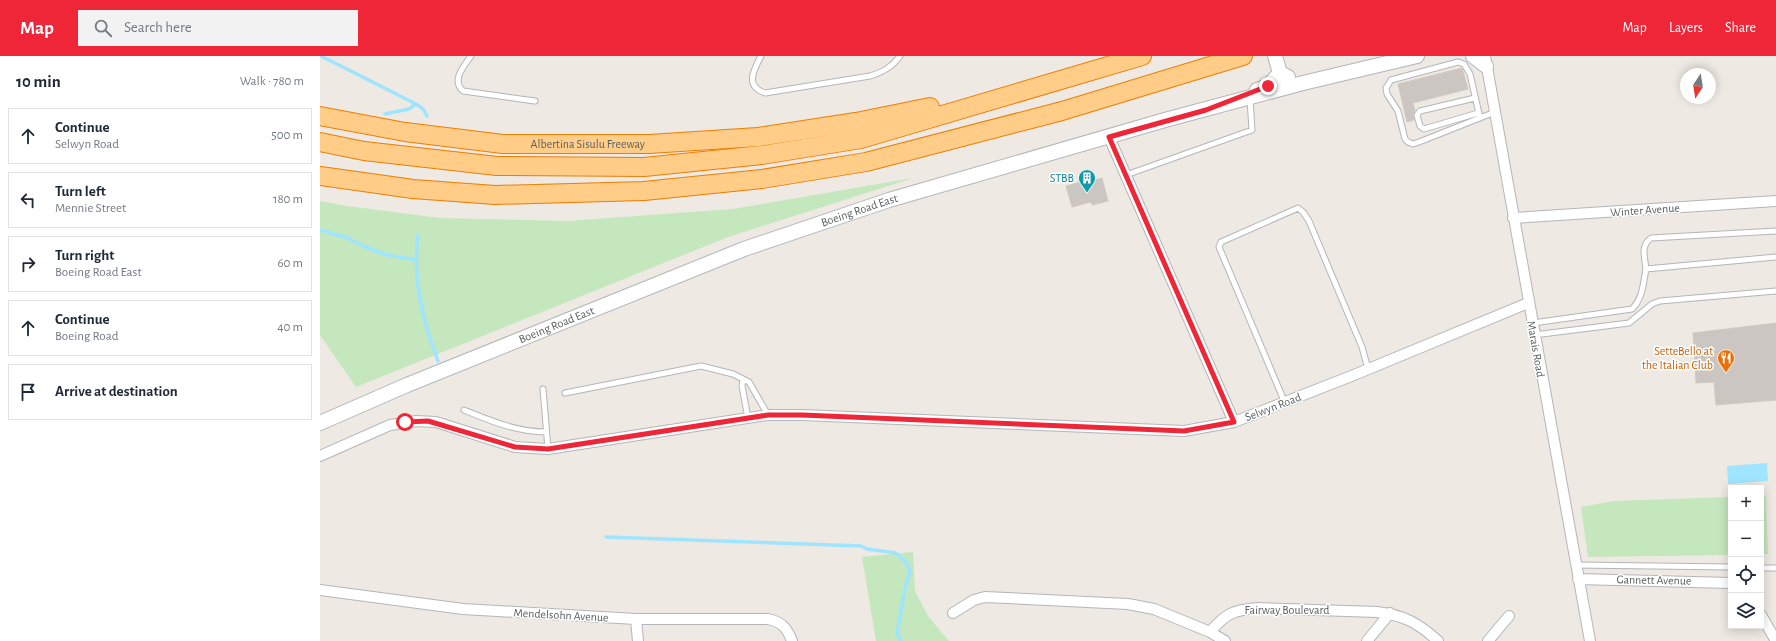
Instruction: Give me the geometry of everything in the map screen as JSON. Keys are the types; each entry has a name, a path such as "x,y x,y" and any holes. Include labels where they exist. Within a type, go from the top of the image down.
{"highway":[{"path":"320,142 364,151 497,166 644,167 762,155 861,139 1142,56"},
{"path":"323,177 413,189 495,195 644,191 762,179 874,160 1062,111 1243,56"},
{"name":"Albertina Sisulu Freeway","path":"320,116 405,132 502,144 649,144 758,137 856,122 1054,82"}],"main road":[{"path":"1275,56 1279,72"},
{"name":"Boeing Road East","path":"320,423 421,379 744,249 889,200 1303,83 1417,56"},
{"path":"1473,56 1486,61"},
{"path":"1279,72 1303,83"},
{"path":"1206,110 1268,86 1279,72"}],"street":[{"name":"Marais Road","path":"1486,61 1528,303 1590,641"},
{"path":"1109,137 1234,422"},
{"name":"Winter Avenue","path":"1513,218 1776,201"},
{"name":"Selwyn Road","path":"320,456 390,425 416,421 436,422 515,447 548,449 768,415 810,415 1184,431 1234,422 1285,403 1528,303"},
{"name":"Gannett Avenue","path":"1578,579 1728,583"},
{"name":"Mendelsohn Avenue","path":"320,590 463,609 636,619 768,619 782,624 788,630 792,641"},
{"path":"953,614 974,600 986,597 1128,604 1154,609 1210,632 1225,641"},
{"name":"Fairway Boulevard","path":"1210,632 1222,618 1243,609 1258,608 1390,613 1410,619 1423,627 1438,641"},
{"path":"1367,641 1390,613"},
{"path":"1488,641 1509,616"},
{"path":"636,619 638,641"},
{"path":"1764,620 1776,641"}],"lane":[{"path":"471,56 459,75 458,83 463,91 535,101"},
{"path":"760,56 752,75 752,81 754,87 758,91 765,93 870,76 890,67 900,56"},
{"path":"1458,62 1464,64 1467,68 1479,115 1412,144 1405,138 1398,112 1390,101 1386,88 1391,80 1458,62"},
{"path":"1126,175 1252,130 1250,98"},
{"path":"1475,98 1420,111 1417,115 1420,126 1424,129 1495,112"},
{"path":"1285,403 1219,247 1221,242 1298,208 1303,212 1309,221 1362,347 1368,369"},
{"path":"1532,323 1632,309 1639,302 1643,291 1646,270 1643,247 1646,242 1652,238 1776,231"},
{"path":"1646,270 1776,257"},
{"path":"1534,335 1629,323 1652,304 1660,301 1776,291"},
{"path":"565,393 701,366 733,374 748,382 768,415"},
{"path":"743,380 742,386 748,418"},
{"path":"543,389 548,449"},
{"path":"464,410 496,423 530,432 546,432"},
{"path":"1575,565 1728,567"},
{"path":"1764,568 1776,568"}],"green space":[{"path":"913,178 728,237 356,387 320,335 320,201 439,218 568,221 733,209"},
{"path":"1764,496 1766,496 1768,554 1764,555"},
{"path":"1728,497 1728,555 1588,557 1581,507 1614,501"},
{"path":"913,552 915,591 928,616 949,641 876,641 862,557"}],"water":[{"path":"1767,463 1768,481 1728,484 1727,466"}],"building":[{"path":"1462,68 1468,89 1413,103 1415,111 1413,115 1414,120 1407,122 1398,84"},
{"name":"STBB","path":"1102,178 1108,201 1092,205 1091,202 1072,207 1066,186"},
{"path":"1776,323 1776,400 1716,405 1714,382 1696,383 1693,333"}],"waterway":[{"path":"321,56 416,104 423,109 427,116"},
{"path":"385,114 409,109 416,104"},
{"path":"320,230 348,238 363,246 387,255 416,260"},
{"path":"418,235 416,267 420,299 423,315 438,361"},
{"path":"606,537 861,546 867,549 896,553 907,563 910,572 906,584 897,633 901,641"}],"place":[{"name":"STBB","path":"1087,193"},
{"name":"SetteBello at the Italian Club","path":"1726,373"}],"route":[{"path":"405,422 436,422 515,447 548,449 768,415 802,415 1184,431 1234,422 1109,137 1206,110 1268,86"}]}
